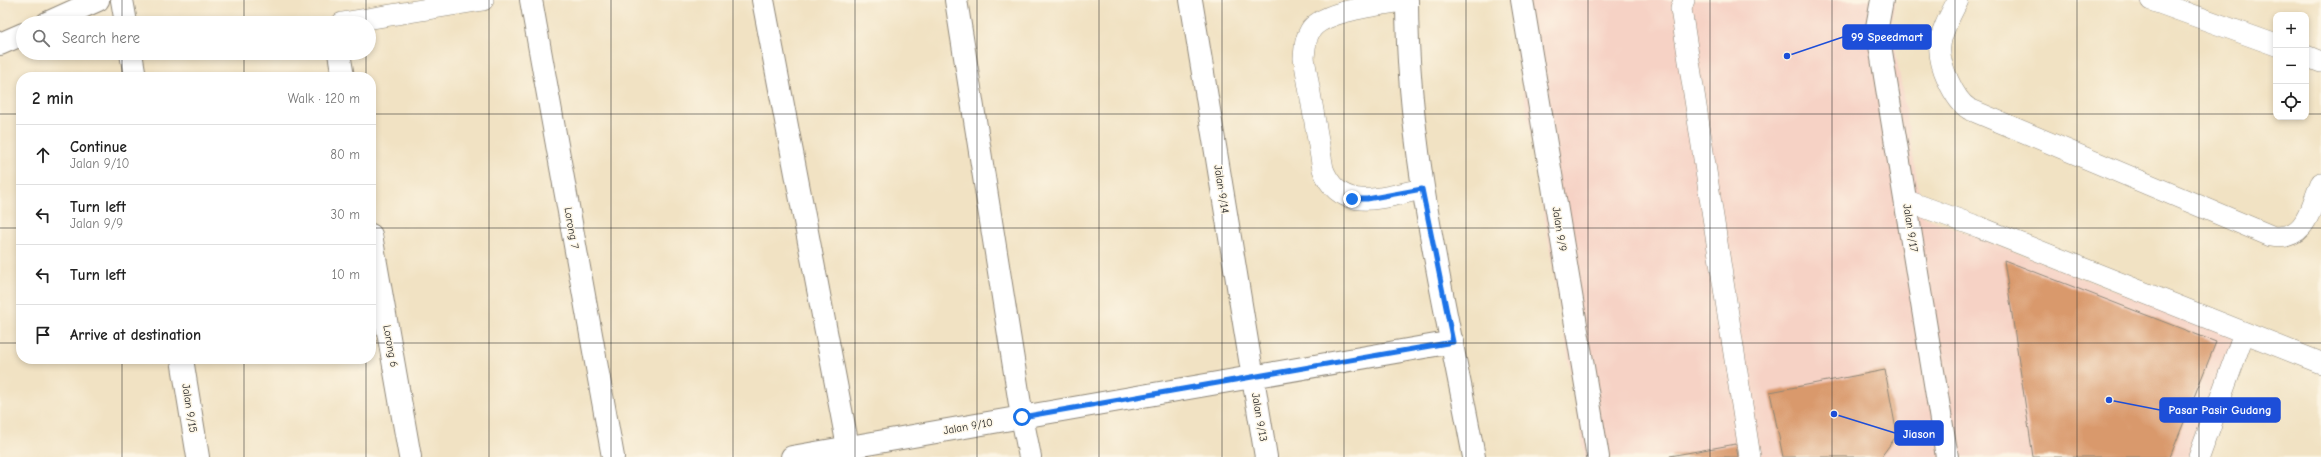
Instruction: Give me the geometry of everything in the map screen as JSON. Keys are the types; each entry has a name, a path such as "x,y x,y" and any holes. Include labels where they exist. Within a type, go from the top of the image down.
{"street":[{"path":"63,16 98,0"},
{"path":"122,0 125,16"},
{"name":"Lorong 7","path":"530,0 613,457"},
{"path":"763,0 848,447"},
{"path":"956,0 1022,417 1030,457"},
{"name":"Jalan 9/14","path":"1191,0 1253,377"},
{"path":"1407,0 1410,73 1422,189 1453,342 1474,457"},
{"name":"Jalan 9/9","path":"1522,0 1598,457"},
{"name":"Jalan 9/17","path":"1882,0 1877,27 1907,201 1947,457"},
{"path":"0,44 16,37"},
{"path":"132,60 134,72"},
{"path":"340,60 342,72"},
{"name":"Lorong 6","path":"376,263 410,457"},
{"name":"Jalan 9/10","path":"792,457 1453,342"},
{"name":"Jalan 9/15","path":"183,364 198,457"},
{"name":"Jalan 9/13","path":"1253,377 1266,457"}],"lane":[{"path":"376,17 482,0"},
{"path":"1407,0 1335,15 1321,20 1311,30 1305,43 1304,58 1323,169 1328,182 1338,193 1352,199 1367,199 1422,189"},
{"path":"1684,0 1681,9 1750,457"},
{"path":"1958,0 1941,39 1940,52 1954,94 1962,105 1969,109 2271,236 2281,238 2291,236 2300,230 2321,183"},
{"path":"2157,1 2202,8 2273,44"},
{"path":"2309,57 2321,62"},
{"path":"1907,201 1978,227 2321,363"},
{"path":"2199,457 2244,333"}],"shaded area":[{"path":"1508,0 1895,0 1891,24 1923,216 2249,342 2207,457 1585,457"}],"building":[{"path":"2004,260 2216,342 2170,457 2033,457"},
{"path":"1885,370 1897,435 1881,457 1783,457 1770,392"},
{"path":"1736,444 1738,457 1670,457 1670,456"}],"place":[{"name":"99 Speedmart","path":"1787,56"},
{"name":"Pasar Pasir Gudang","path":"2109,400"},
{"name":"Jiason","path":"1834,414"}],"route":[{"path":"1022,417 1453,342 1422,189 1367,199 1352,199"}]}
